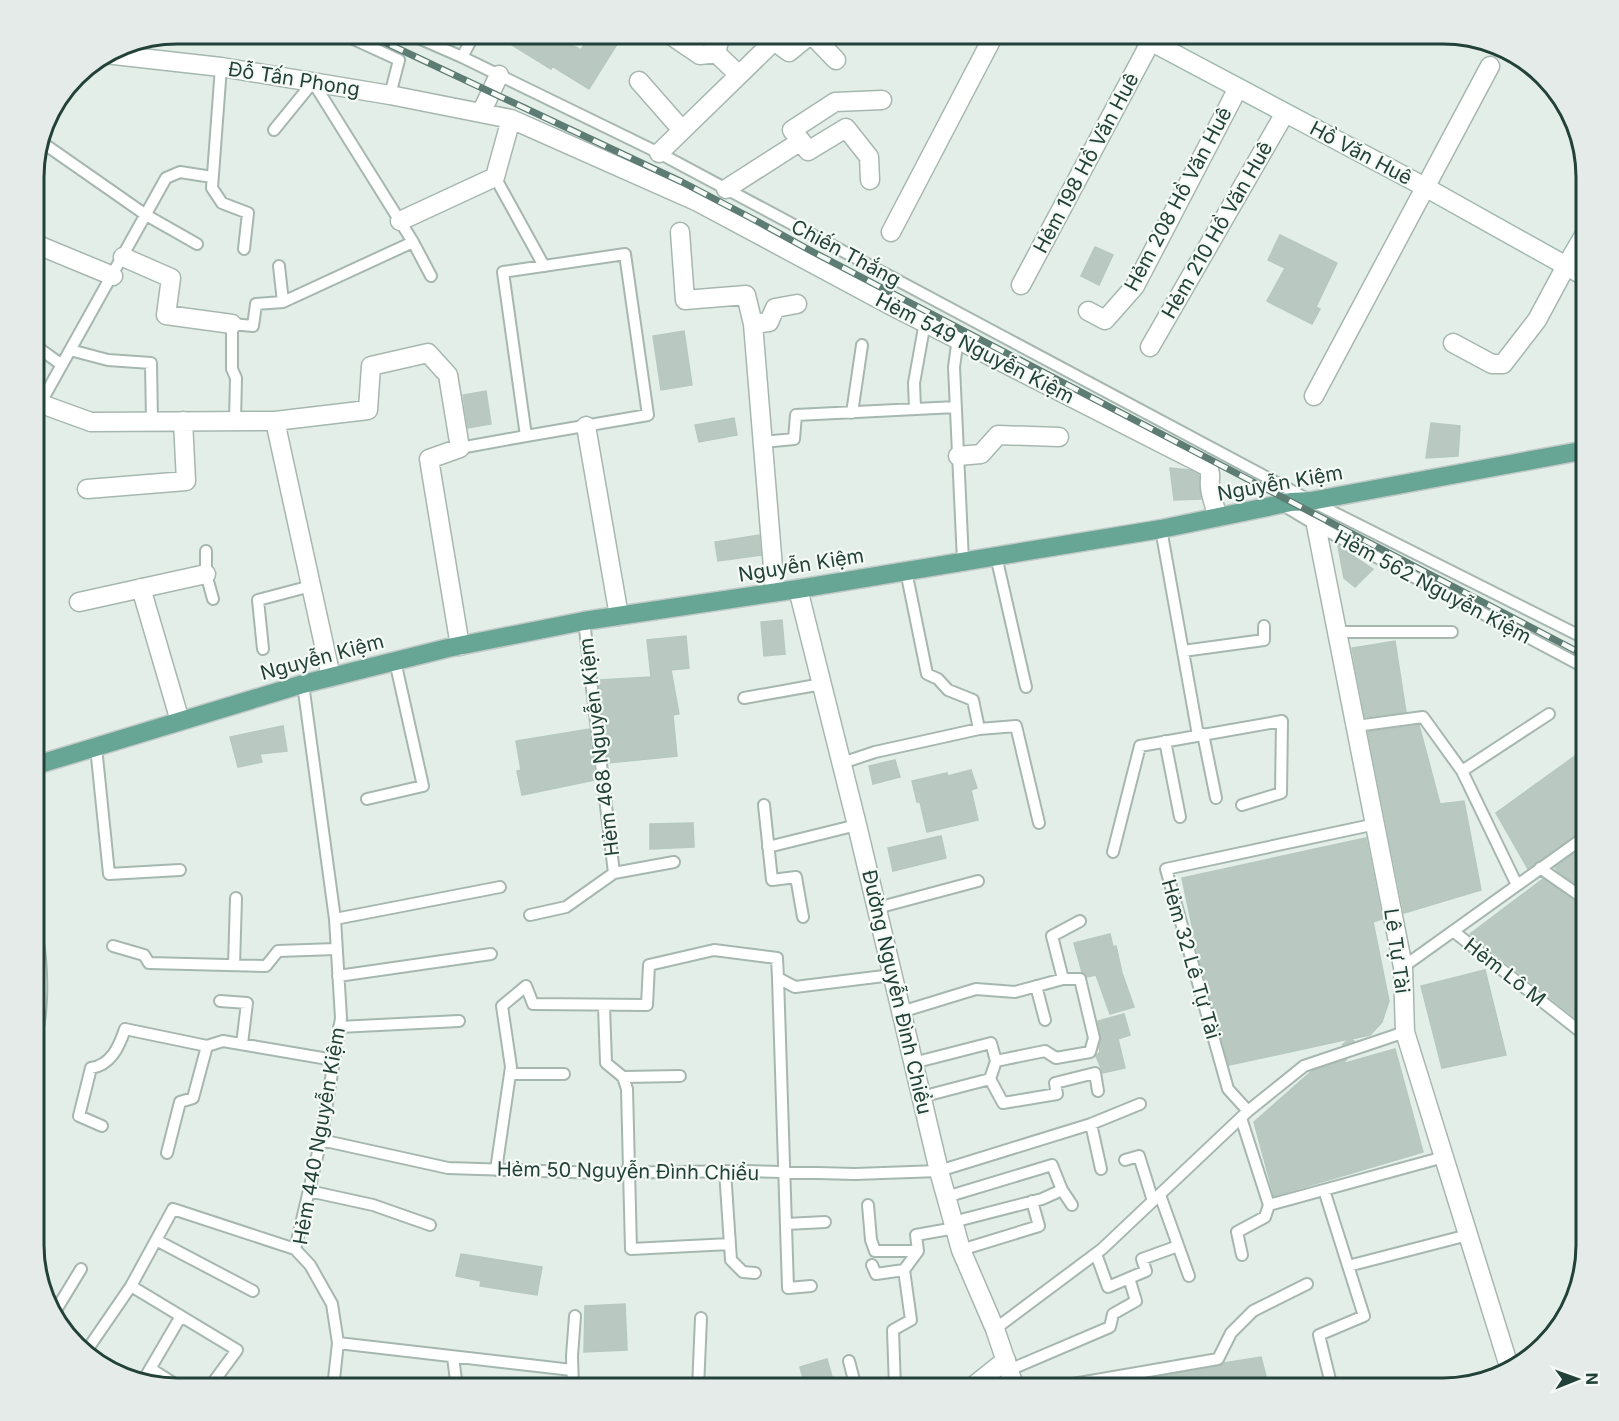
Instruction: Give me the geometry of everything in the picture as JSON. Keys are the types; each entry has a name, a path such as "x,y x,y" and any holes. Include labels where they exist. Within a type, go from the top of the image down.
{"main road":[{"name":"Nguyễn Kiệm","path":"44,763 303,684 460,646 584,621 798,589 1161,529 1281,504 1311,501 1575,452"}],"street":[{"path":"684,44 700,55 716,53"},
{"path":"716,53 718,44"},
{"path":"659,153 739,75 764,44"},
{"path":"779,44 789,52 799,44"},
{"path":"821,44 836,60"},
{"path":"891,232 989,44"},
{"name":"Hẻm 198 Hồ Văn Huê","path":"1021,285 1148,44"},
{"name":"Hồ Văn Huê","path":"1161,44 1575,271"},
{"path":"716,53 739,75"},
{"name":"Đỗ Tấn Phong","path":"122,56 221,67 390,95 511,119 698,202"},
{"path":"1314,396 1490,66"},
{"path":"481,113 499,75"},
{"path":"639,81 682,130"},
{"name":"Hẻm 208 Hồ Văn Huê","path":"1088,311 1105,320 1135,286 1238,88"},
{"path":"870,180 869,157 846,128 808,151 792,130 835,102 882,100"},
{"name":"Hẻm 210 Hồ Văn Huê","path":"1150,346 1285,113"},
{"path":"400,221 495,177 511,119"},
{"path":"726,189 801,141"},
{"name":"Hẻm 549 Nguyễn Kiệm","path":"698,202 1208,468 1211,473 1210,486 1218,517"},
{"path":"680,232 685,300 746,295 753,324 775,592"},
{"path":"44,248 113,276"},
{"path":"1453,343 1492,363 1503,364 1537,321 1575,251"},
{"path":"123,257 171,278 166,315 232,324"},
{"path":"753,324 769,322 775,308 797,304"},
{"path":"44,405 91,422 275,421 368,410 371,366 428,353 448,375 460,448 429,459 460,646"},
{"path":"87,489 186,481 183,421"},
{"path":"275,421 331,677"},
{"path":"586,426 620,616"},
{"path":"958,456 981,454 998,435 1059,437"},
{"name":"Lê Tự Tài","path":"1316,525 1404,967 1405,1032 1507,1360"},
{"path":"79,602 206,574"},
{"path":"141,588 180,721"},
{"name":"Đường Nguyễn Đình Chiểu","path":"798,589 946,1197 961,1250 995,1329 1010,1373"}],"lane":[{"path":"364,44 399,60 390,95"},
{"name":"Chiến Thắng","path":"432,44 659,153 1311,501"},
{"path":"462,57 469,44"},
{"path":"221,67 212,188 222,202 248,213 244,249"},
{"path":"274,130 313,82 413,242 431,276"},
{"path":"47,146 146,215 197,244"},
{"path":"44,392 62,365 113,276 166,178 180,172 212,177"},
{"path":"495,177 544,266"},
{"path":"235,421 236,378 232,369 232,324 254,327 256,304 283,302 413,242"},
{"path":"460,448 648,415 625,254 503,272 526,436"},
{"path":"279,266 283,302"},
{"path":"915,409 914,383 925,322"},
{"path":"958,338 954,367 963,561"},
{"path":"852,412 861,345"},
{"path":"70,350 108,360 151,363 152,422"},
{"path":"44,352 62,365"},
{"path":"763,442 794,439 796,415 956,407"},
{"name":"Hẻm 562 Nguyễn Kiệm","path":"1311,501 1575,634"},
{"name":"Hẻm 562 Nguyễn Kiệm","path":"1281,504 1316,525 1575,662"},
{"path":"1161,529 1183,651 1216,798"},
{"path":"206,550 206,574 213,599"},
{"path":"996,556 1026,687"},
{"path":"906,571 927,674 938,679 948,690 973,700 979,729"},
{"path":"263,649 258,600 311,586"},
{"name":"Hẻm 468 Nguyễn Kiệm","path":"584,621 614,873"},
{"path":"1183,651 1264,640 1264,626"},
{"path":"1338,632 1452,632"},
{"path":"368,799 423,786 395,661"},
{"name":"Hẻm 440 Nguyễn Kiệm","path":"303,684 334,919 341,1018 321,1140 295,1249 310,1265 332,1304 338,1343 334,1378"},
{"path":"744,698 822,684"},
{"path":"1462,771 1549,714"},
{"path":"1356,726 1424,717 1462,771 1517,885"},
{"path":"1113,852 1140,746 1282,721 1281,792 1242,805"},
{"path":"842,763 875,752 979,729 1016,726 1039,823"},
{"path":"1165,741 1179,817"},
{"path":"96,747 109,874 180,870"},
{"path":"764,805 772,880 796,877 803,917"},
{"name":"Hẻm 32 Lê Tự Tài","path":"1244,1115 1228,1089 1166,869 1376,824"},
{"path":"768,847 857,825"},
{"path":"1404,967 1576,843"},
{"name":"Hẻm 468 Nguyễn Kiệm","path":"530,915 566,907 614,873 674,862"},
{"path":"1540,868 1576,893"},
{"path":"877,908 978,881"},
{"path":"334,919 500,887"},
{"path":"234,965 236,898"},
{"path":"1063,979 1052,936 1080,921"},
{"name":"Hẻm Lô M","path":"1453,931 1576,1028"},
{"path":"113,946 144,955 149,963 267,966 278,951 336,949"},
{"path":"496,1170 511,1067 502,1006 526,986 533,1004 646,1005 649,965 714,950 777,958 789,1288 811,1286"},
{"path":"338,976 491,954"},
{"path":"778,978 795,987 892,975"},
{"path":"901,1012 975,989 1015,992 1063,979 1080,979 1094,1038 1090,1052 1098,1091"},
{"path":"1035,986 1045,1020"},
{"path":"220,1001 246,1003 242,1044"},
{"path":"604,1006 606,1063 623,1077 627,1089 631,1249 729,1244"},
{"path":"339,1027 459,1021"},
{"path":"102,1126 79,1116 91,1068 100,1066 118,1050 125,1029 207,1046 223,1041 334,1060"},
{"path":"995,1329 1096,1254 1244,1115 1304,1066 1405,1032"},
{"path":"913,1063 991,1043 996,1061 990,1079 1003,1103 1057,1094 1054,1083 1095,1073"},
{"path":"167,1154 180,1102 193,1098 207,1046"},
{"path":"996,1061 1045,1051 1056,1058 1090,1052"},
{"path":"510,1074 564,1074"},
{"path":"623,1077 680,1076"},
{"path":"921,1097 990,1079"},
{"name":"Hẻm 50 Nguyễn Đình Chiểu","path":"321,1140 448,1168 855,1174 939,1171 1091,1124 1140,1104"},
{"path":"1242,1255 1237,1232 1265,1217 1269,1204 1244,1115"},
{"path":"1091,1124 1101,1169"},
{"path":"1125,1160 1139,1156 1189,1276"},
{"path":"1269,1204 1444,1157"},
{"path":"946,1197 1052,1165 1062,1190 1072,1205"},
{"path":"725,1172 730,1260 743,1272 755,1273"},
{"path":"895,1378 893,1330 911,1320 904,1270 918,1251 916,1235 1062,1190"},
{"path":"1324,1190 1364,1316 1319,1335 1330,1378"},
{"path":"309,1191 373,1205 430,1225"},
{"path":"961,1250 1039,1226 1032,1201"},
{"path":"868,1205 870,1240 875,1251 918,1251"},
{"path":"91,1345 131,1286 173,1209 295,1249"},
{"path":"786,1224 825,1222"},
{"path":"1348,1266 1468,1235"},
{"path":"156,1240 253,1291"},
{"path":"1096,1254 1108,1287 1146,1271 1142,1259 1178,1246"},
{"path":"872,1265 876,1274 904,1270"},
{"path":"59,1306 81,1269"},
{"path":"1010,1373 1110,1327 1113,1314 1136,1301 1129,1278"},
{"path":"1108,1378 1218,1359 1230,1333 1253,1311 1307,1284"},
{"path":"131,1286 237,1350 217,1378"},
{"path":"147,1374 181,1316"},
{"path":"572,1378 575,1316"},
{"path":"698,1378 701,1317"},
{"path":"338,1343 572,1370"},
{"path":"453,1357 456,1378"},
{"path":"849,1361 853,1378"},
{"path":"150,1369 162,1376"}],"building":[{"path":"571,44 581,50 585,44 617,44 589,89 512,45"},
{"path":"1280,235 1337,263 1316,307 1320,309 1312,324 1267,301 1285,268 1268,260"},
{"path":"1095,247 1113,255 1099,285 1081,276"},
{"path":"684,331 692,385 661,390 653,336"},
{"path":"486,391 491,424 468,428 463,395"},
{"path":"734,418 737,435 699,442 695,425"},
{"path":"1431,423 1460,426 1458,456 1426,458"},
{"path":"1170,468 1190,470 1199,475 1201,499 1174,500"},
{"path":"759,535 761,555 718,561 715,542"},
{"path":"1338,546 1373,569 1355,587 1344,578"},
{"path":"782,620 785,654 764,656 761,622"},
{"path":"686,636 689,668 671,670 679,714 673,715 677,756 608,763 599,680 651,677 647,640"},
{"path":"1395,641 1406,712 1365,717 1352,648"},
{"path":"1419,725 1440,804 1464,801 1481,890 1404,913 1368,732"},
{"path":"283,726 287,751 260,754 262,762 238,767 230,737"},
{"path":"589,729 595,780 522,795 517,771 521,770 516,741"},
{"path":"1576,756 1576,836 1528,869 1496,813"},
{"path":"895,760 900,777 873,784 869,766"},
{"path":"971,770 977,788 971,790 978,820 927,832 912,781"},
{"path":"693,823 694,847 650,849 650,824"},
{"path":"941,836 946,858 893,871 888,848"},
{"path":"1366,838 1382,919 1373,922 1389,1001 1382,1022 1370,1035 1351,1039 1354,1041 1342,1045 1349,1039 1229,1065 1199,959 1182,878"},
{"path":"1576,852 1576,884 1556,870 1559,867 1554,868"},
{"path":"1543,879 1576,900 1576,1018 1470,934"},
{"path":"1110,934 1113,947 1116,946 1122,973 1134,1007 1110,1014 1096,975 1087,977 1082,972 1074,943"},
{"path":"1485,970 1506,1055 1442,1068 1421,986"},
{"path":"1124,1014 1130,1035 1118,1039 1125,1068 1103,1073 1096,1056 1100,1052 1101,1040 1098,1021"},
{"path":"1395,1049 1423,1152 1274,1196 1254,1122 1312,1071 1347,1059 1342,1064"},
{"path":"461,1254 542,1267 537,1295 480,1286 481,1281 456,1276"},
{"path":"625,1304 627,1350 584,1352 585,1306"},
{"path":"1261,1357 1266,1378 1150,1378 1219,1366 1224,1363"},
{"path":"827,1359 832,1377 803,1378 800,1367"}],"railway":[{"path":"388,44 682,182 1575,650"}]}
